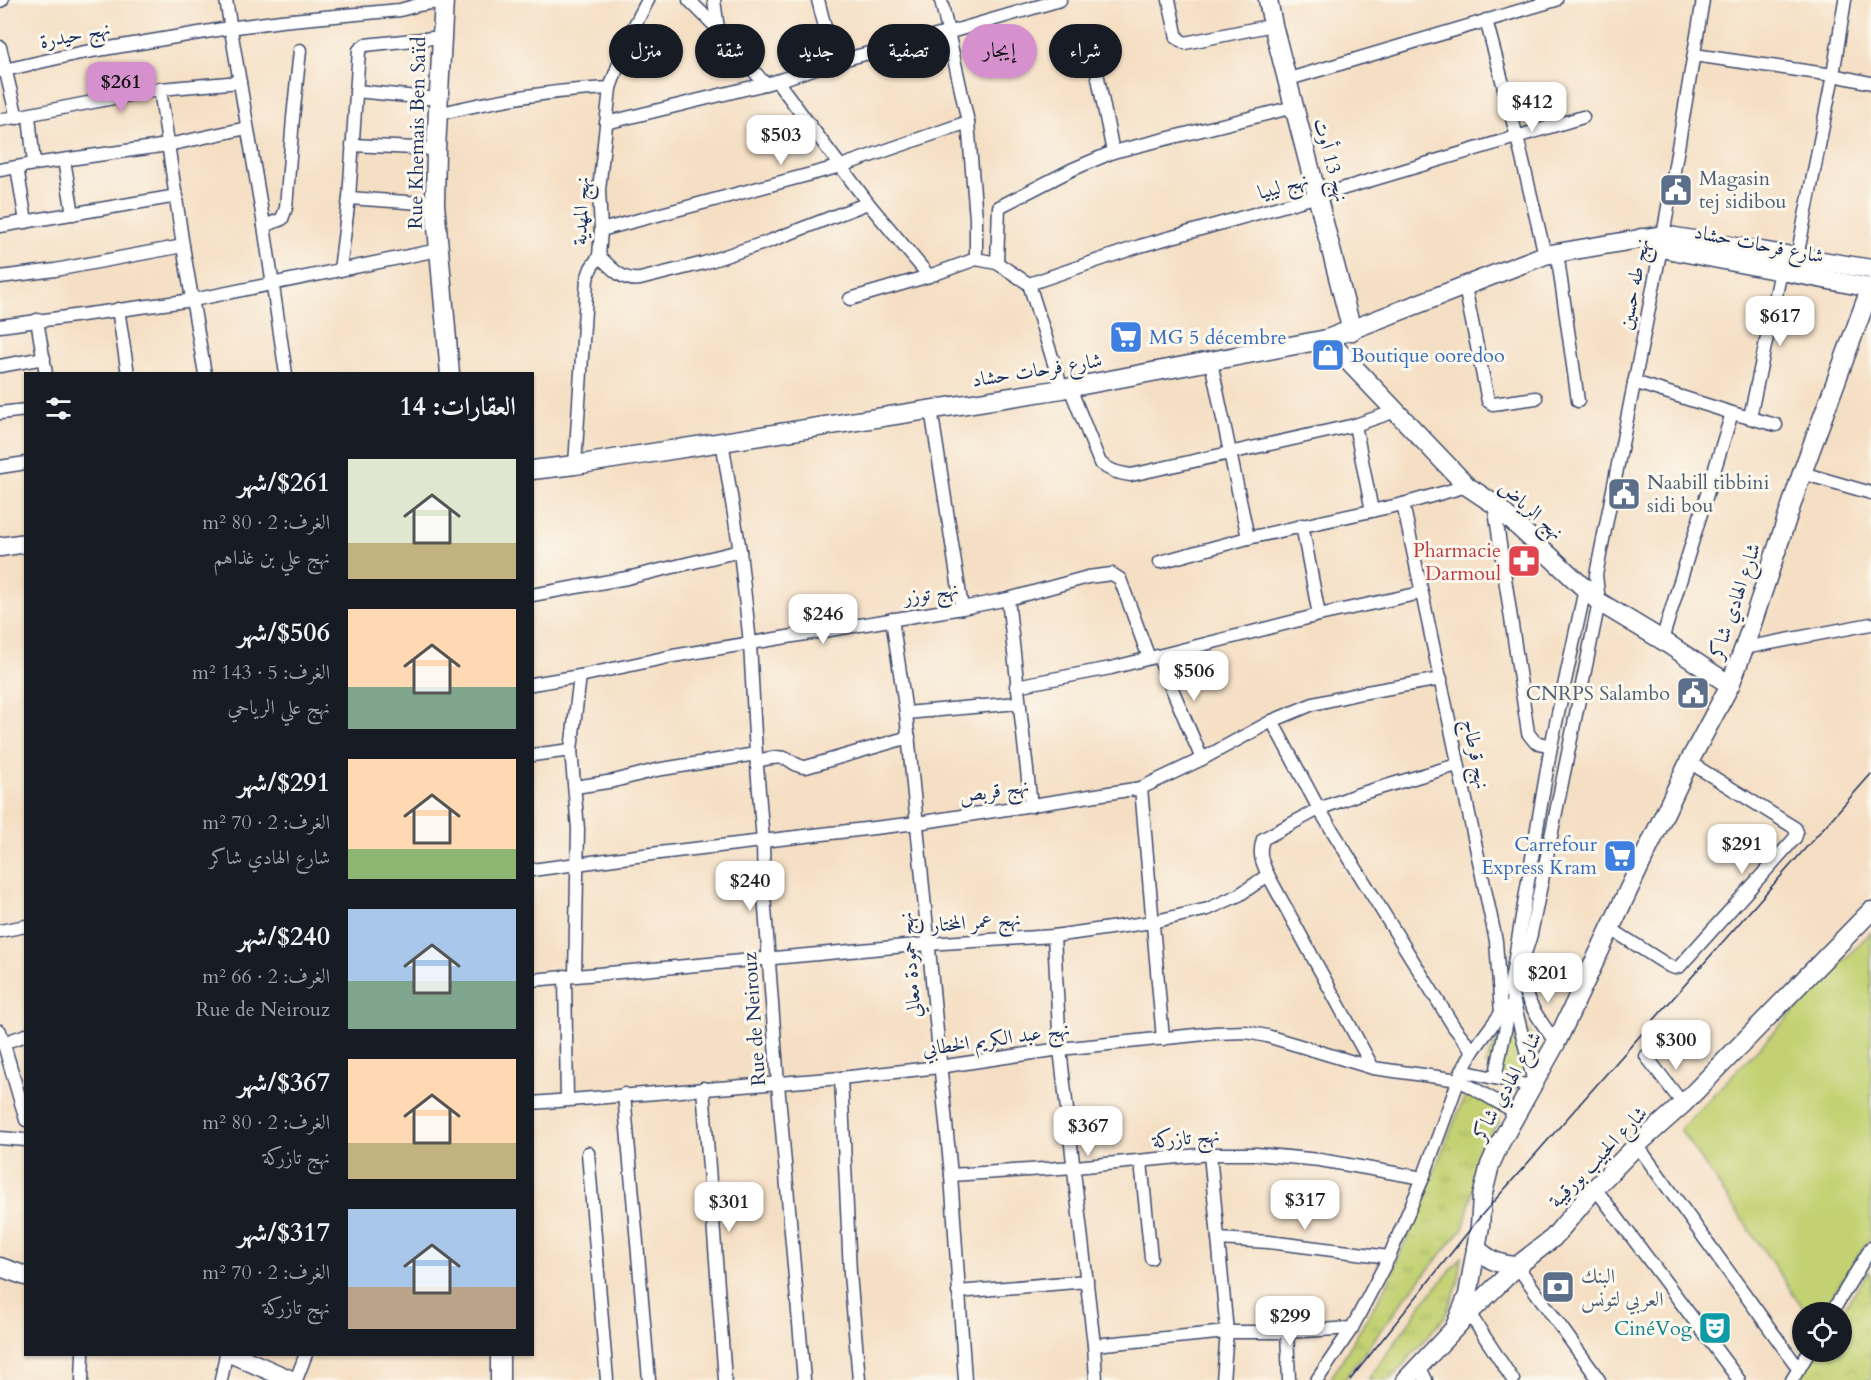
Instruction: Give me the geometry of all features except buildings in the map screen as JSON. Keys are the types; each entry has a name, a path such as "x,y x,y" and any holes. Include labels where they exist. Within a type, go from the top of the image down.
{"street":[{"path":"226,0 286,372"},
{"name":"نهج المهدية","path":"575,465 587,279 599,256 601,230 599,190 610,88 629,36 648,0"},
{"path":"689,0 713,24"},
{"path":"714,0 717,24"},
{"path":"818,0 824,24"},
{"path":"941,0 945,24"},
{"path":"950,32 1060,0"},
{"path":"1169,0 1177,38 1185,42 1273,25"},
{"name":"نهج 13 أوت","path":"1268,0 1352,331"},
{"path":"1289,79 1486,20 1517,6 1556,0"},
{"name":"نهج طه حسين","path":"1516,970 1551,746 1634,382 1662,242 1703,0"},
{"path":"1797,257 1833,75 1845,0"},
{"name":"نهج حيدرة","path":"3,70 80,53 229,28 400,10 444,1"},
{"name":"Rue Khemais Ben Saïd","path":"444,1 435,204 450,372"},
{"path":"1486,20 1551,253 1578,401"},
{"path":"340,270 349,198 358,53 365,45 442,37"},
{"path":"950,44 968,122 976,218 976,259"},
{"path":"0,47 3,70 23,117 34,164"},
{"path":"264,226 282,219 286,208 300,50"},
{"path":"1694,56 1833,75 1871,83"},
{"path":"765,76 929,276"},
{"path":"606,123 784,78"},
{"path":"1098,78 1113,152"},
{"path":"0,120 160,89 240,82"},
{"path":"356,91 438,106 578,89 610,88"},
{"path":"160,89 205,372"},
{"path":"976,218 1071,170 1113,152 1294,106"},
{"name":"نهج ليبيا","path":"1029,284 1140,246 1583,117"},
{"path":"601,230 841,166 968,122"},
{"path":"0,170 168,145 247,128"},
{"path":"352,145 436,149"},
{"path":"64,160 73,214"},
{"path":"17,167 26,222"},
{"path":"0,226 177,196"},
{"path":"349,198 435,204"},
{"path":"599,256 625,279 640,279 704,263 868,202"},
{"path":"997,263 999,207"},
{"name":"شارع فرحات حشاد","path":"534,470 1066,389 1327,339 1551,253 1641,238 1780,271 1871,287"},
{"name":"شارع فرحات حشاد","path":"1662,242 1797,257 1871,269"},
{"path":"0,277 55,270 183,246"},
{"path":"0,326 193,300 438,250"},
{"path":"850,300 976,259 997,263 1029,284 1066,389 1100,463 1107,469 1118,473 1131,475 1230,453 1355,424 1396,411"},
{"path":"1750,417 1780,271"},
{"path":"1465,287 1488,401 1493,404 1536,398"},
{"name":"شارع الهادي شاكر","path":"1454,1329 1467,1294 1476,1248 1482,1197 1498,1145 1556,1043 1689,762 1730,685 1802,473 1871,287"},
{"path":"118,309 128,372"},
{"path":"38,320 46,372"},
{"name":"نهج الرياض","path":"1327,339 1467,486 1494,504 1590,582 1599,602 1730,685"},
{"path":"0,366 44,358"},
{"path":"1211,362 1248,538"},
{"path":"1634,382 1776,425"},
{"path":"931,409 962,608"},
{"path":"0,413 24,410"},
{"path":"1662,640 1732,413"},
{"path":"1355,424 1372,511"},
{"name":"Rue de Neirouz","path":"722,441 740,551 750,643 763,841 764,895 804,1380"},
{"path":"0,467 24,463"},
{"path":"1802,473 1871,493"},
{"path":"1160,562 1248,538 1402,504 1467,486"},
{"name":"نهج قرطاج","path":"1402,504 1496,941 1508,1008"},
{"path":"1494,504 1528,733 1534,742 1551,746"},
{"path":"1302,525 1319,615"},
{"path":"0,547 24,543"},
{"path":"534,595 627,578 740,551"},
{"name":"نهج توزر","path":"534,684 673,656 962,608 1008,599 1088,577 1112,574 1120,579 1154,657"},
{"path":"1016,686 1154,657 1319,615 1421,593"},
{"path":"1008,599 1030,806"},
{"path":"1496,1078 1510,987 1536,911 1599,602"},
{"name":"نهج حمودة معالي","path":"892,619 909,737 927,944 951,1175 965,1380"},
{"path":"1744,648 1871,624"},
{"path":"1154,657 1202,759"},
{"path":"567,1099 570,976 579,829 571,750 580,676"},
{"name":"نهج قربص","path":"534,870 917,823 1141,788 1202,759 1272,721 1313,704 1361,693 1441,680"},
{"path":"906,713 1018,703"},
{"path":"1272,721 1320,808 1454,1027 1473,1051"},
{"path":"575,787 614,781 656,770 756,758 786,758 799,767 806,766 909,737"},
{"path":"534,755 571,750"},
{"path":"1611,929 1669,966 1675,968 1680,966 1795,838 1797,832 1795,828 1689,762"},
{"path":"1373,1068 1268,875 1261,859 1260,850 1263,839 1320,808 1458,765"},
{"path":"1141,788 1163,1039"},
{"name":"نهج عمر المختار","path":"534,980 927,944 1054,936 1152,922 1208,909 1239,895 1268,875"},
{"name":"شارع الحبيب بورقيبة","path":"1406,1380 1423,1373 1454,1329 1469,1313 1517,1266 1553,1238 1595,1188 1637,1145 1683,1104 1871,911"},
{"path":"0,931 24,926"},
{"path":"1054,936 1060,1049 1075,1167 1096,1380"},
{"path":"1516,970 1528,999 1556,1043"},
{"path":"1317,1380 1352,1328 1389,1257 1473,1051 1508,1008 1528,999"},
{"path":"1508,1008 1533,1084"},
{"name":"نهج عبد الكريم الخطابي","path":"534,1103 624,1094 778,1084 939,1067 1060,1049 1215,1033 1246,1032 1373,1068 1496,1078 1533,1084"},
{"path":"24,1035 2,1037 24,1113"},
{"path":"1646,1056 1683,1104"},
{"path":"1461,1076 1517,1113"},
{"path":"841,1077 850,1273 860,1380"},
{"path":"703,1088 725,1380"},
{"path":"624,1094 649,1380"},
{"path":"0,1138 24,1140"},
{"path":"1637,1145 1795,1375 1803,1362"},
{"path":"588,1153 608,1380"},
{"path":"1210,1154 1227,1332 1223,1380"},
{"name":"نهج تازركة","path":"951,1175 1141,1162 1210,1154 1256,1154 1309,1159 1423,1178"},
{"path":"1141,1162 1151,1258"},
{"path":"1595,1188 1739,1380"},
{"path":"1218,1239 1269,1242 1389,1257"},
{"path":"1476,1248 1496,1263 1517,1266 1599,1380"},
{"path":"1839,1302 1870,1255"},
{"path":"0,1267 24,1275"},
{"path":"958,1292 1087,1281"},
{"path":"1469,1313 1514,1380"},
{"path":"1094,1345 1227,1332 1287,1332 1352,1328"},
{"path":"1287,1332 1289,1380"},
{"path":"82,1380 83,1356"},
{"path":"221,1380 226,1356"},
{"path":"236,1356 271,1376 291,1380"},
{"path":"296,1380 305,1356"},
{"path":"500,1356 500,1380"}],"green space":[{"path":"1871,932 1871,1236 1828,1302 1799,1302 1680,1129"},
{"path":"1521,1019 1539,1049 1536,1059 1518,1090 1485,1064 1500,1034"},
{"path":"1467,1091 1496,1107 1499,1122 1483,1145 1464,1227 1408,1294 1344,1380 1330,1380 1388,1283"},
{"path":"1462,1257 1458,1284 1445,1316 1390,1380 1368,1380 1422,1304"},
{"path":"1869,1271 1871,1276 1871,1380 1801,1380 1799,1374 1808,1362 1852,1362 1852,1302 1848,1302"}],"tram line":[{"path":"1350,1380 1480,1217 1871,774"}],"place":[{"name":"Magasin tej sidibou","path":"1676,190"},
{"name":"MG 5 décembre","path":"1126,337"},
{"name":"Boutique ooredoo","path":"1328,355"},
{"name":"Naabill tibbini sidi bou","path":"1624,494"},
{"name":"Pharmacie Darmoul","path":"1524,561"},
{"name":"CNRPS Salambo","path":"1693,693"},
{"name":"Carrefour Express Kram","path":"1620,856"},
{"name":"البنك العربي لتونس","path":"1558,1287"},
{"name":"CinéVog","path":"1715,1328"}]}
